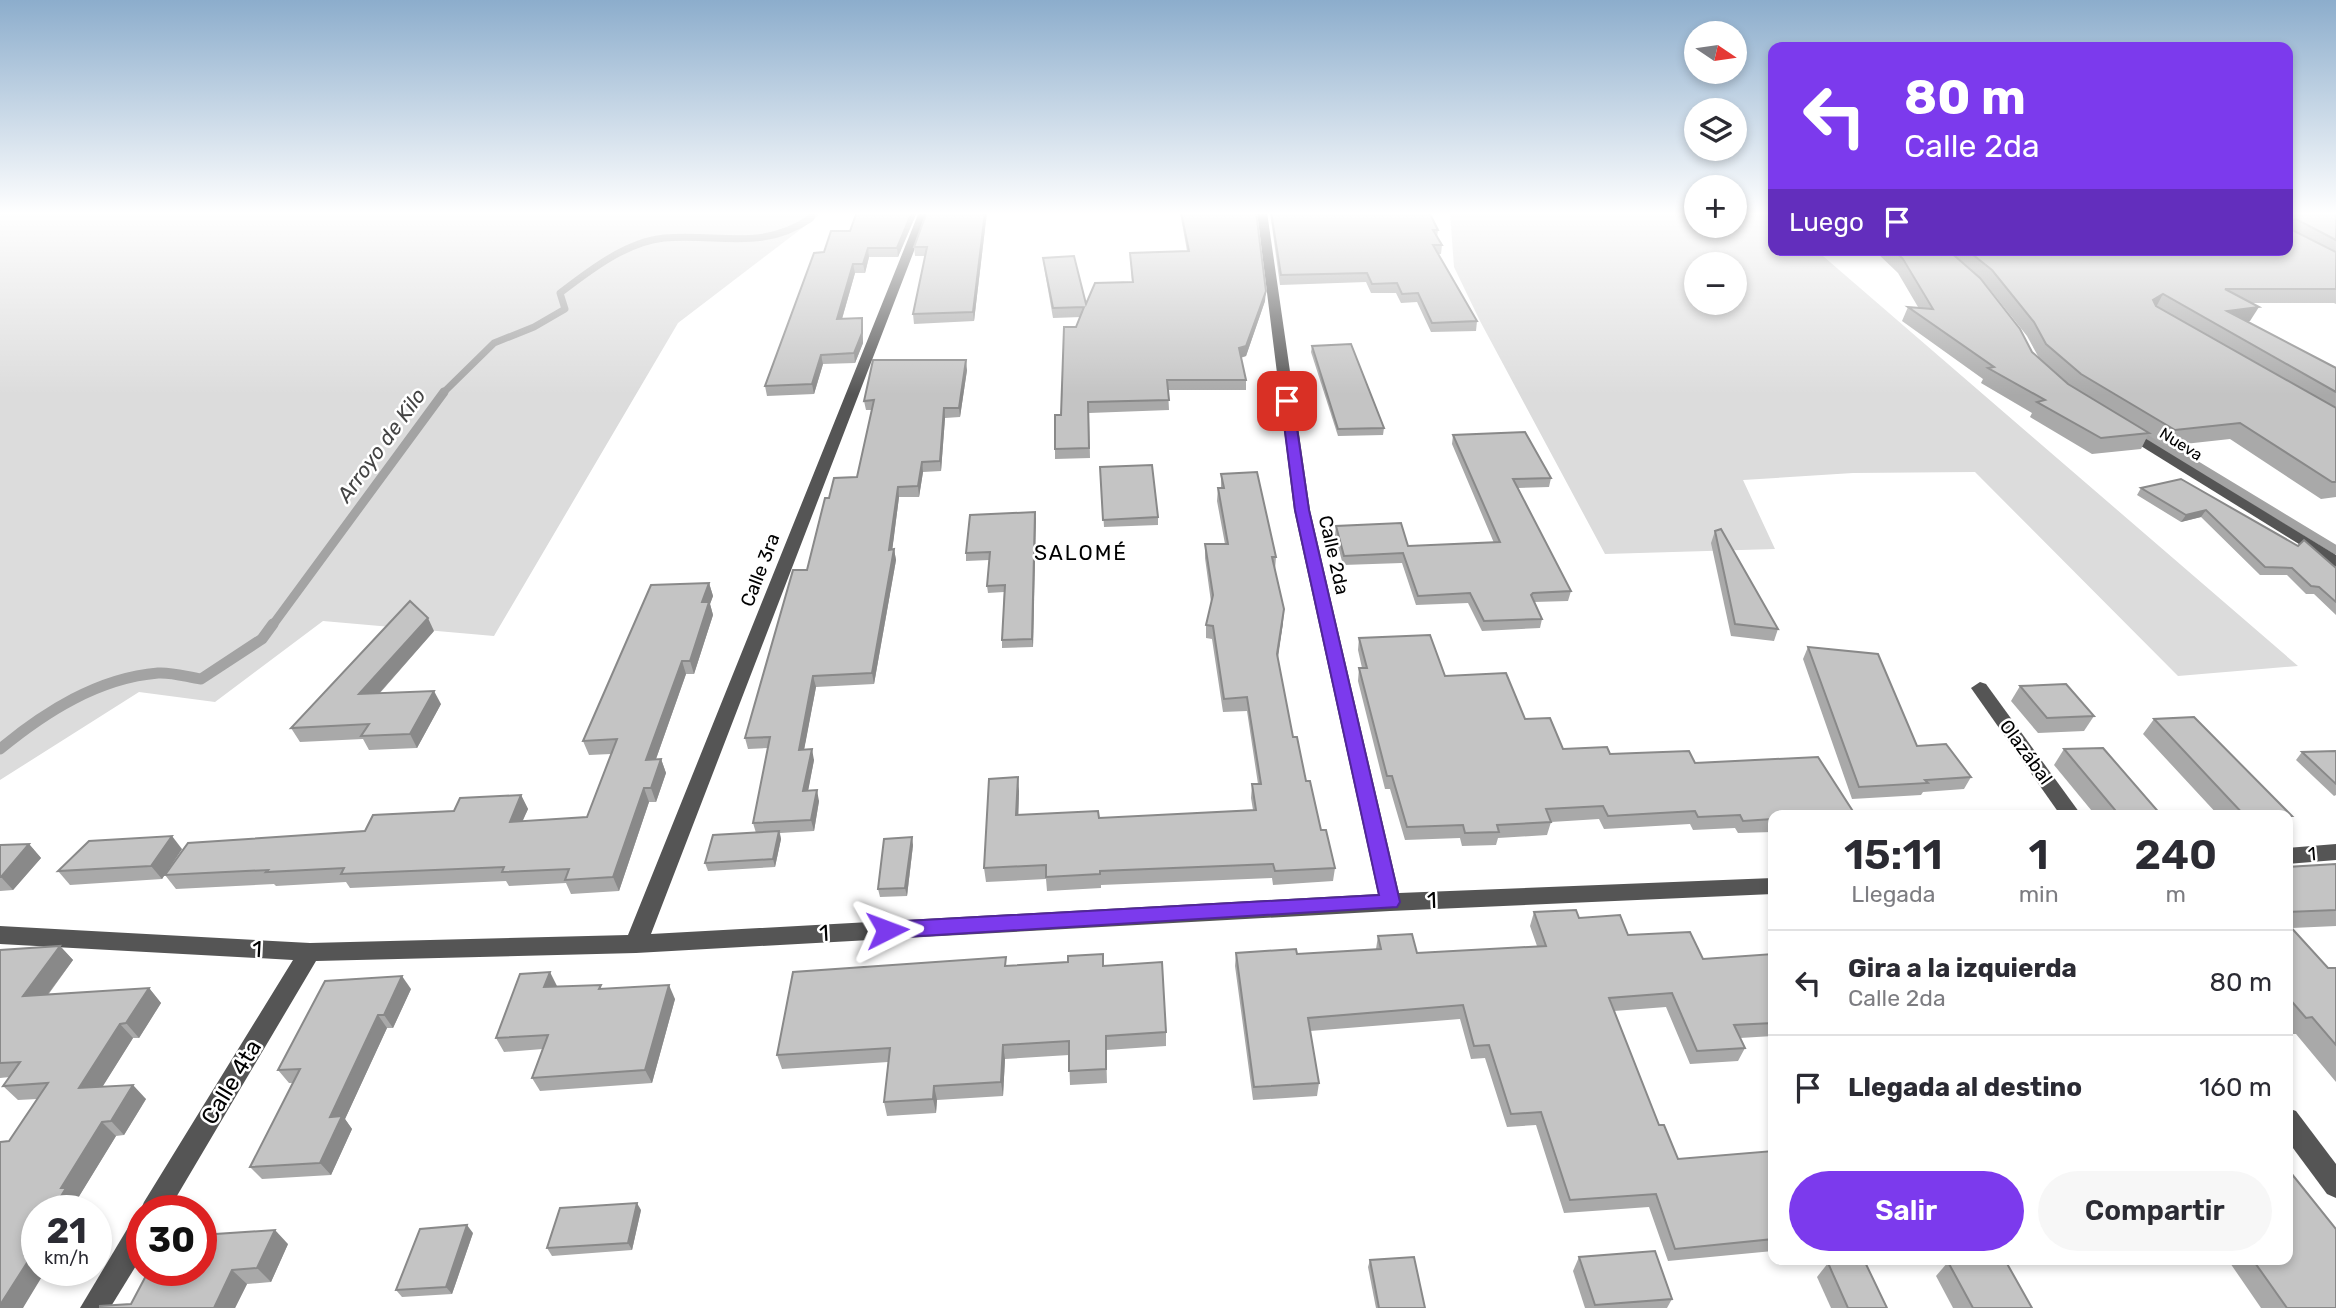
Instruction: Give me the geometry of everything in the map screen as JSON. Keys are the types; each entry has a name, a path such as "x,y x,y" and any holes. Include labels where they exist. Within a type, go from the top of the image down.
{"street":[{"name":"Calle 3ra","path":"636,944 900,273"},
{"name":"Calle 2da","path":"1270,273 1302,510 1390,902"},
{"name":"Nueva","path":"2114,423 2336,562"},
{"name":"Olazábal","path":"1980,688 2067,810"},
{"name":"1","path":"2293,856 2336,852"},
{"name":"1","path":"0,935 310,952 636,944 1390,902 1768,886"},
{"name":"Calle 4ta","path":"163,1195 310,952"},
{"path":"2293,1127 2336,1185"},
{"path":"94,1308 126,1256"}],"shaded area":[{"path":"0,273 743,273 678,323 494,636 323,621 215,702 139,692 0,780"},
{"path":"1457,273 1684,273 1684,315 1747,315 1747,273 1843,273 2298,666 2178,676 1975,472 1853,473 1743,480 1775,549 1605,554"}],"building":[{"path":"807,273 850,273 837,319 862,318 862,333 854,353 821,355 812,384 765,386"},
{"path":"922,273 978,273 973,312 913,314"},
{"path":"1046,273 1078,273 1086,304 1095,283 1133,282 1132,273 1264,273 1266,291 1246,346 1239,348 1246,380 1167,380 1169,400 1088,402 1089,448 1055,449 1055,415 1061,415 1064,327 1076,327 1084,307 1053,308"},
{"path":"1281,273 1365,273 1281,275"},
{"path":"1367,273 1449,273 1477,321 1432,323 1418,293 1402,294 1397,283 1372,284"},
{"path":"1911,273 1974,273 2020,329 2032,352 2068,384 2149,433 2101,438 2037,402 2045,400 1988,368 1994,367 1908,307 1933,309"},
{"path":"1994,273 2336,273 2336,289 2225,289 2259,307 2227,311 2336,368 2336,392 2163,294 2153,300 2156,306 2336,408 2336,482 2240,423 2175,430 2081,374 2046,344 2034,322"},
{"path":"1351,344 1384,428 1338,429 1312,346"},
{"path":"873,360 966,360 959,408 944,408 940,461 922,462 918,486 898,487 889,550 894,549 872,673 813,676 799,750 812,749 803,791 817,790 811,820 753,823 770,737 745,738 793,570 807,570 825,498 829,498 834,478 857,477 874,400 864,401"},
{"path":"1525,432 1551,478 1513,479 1571,591 1533,593 1531,595 1542,619 1484,621 1470,593 1418,596 1403,553 1344,556 1336,526 1401,523 1408,546 1500,542 1453,435"},
{"path":"1152,465 1158,517 1103,520 1100,467"},
{"path":"1257,472 1276,557 1272,557 1284,609 1277,654 1293,737 1297,737 1306,781 1310,781 1321,830 1326,830 1335,868 1275,871 1273,864 1100,871 1100,874 1046,877 1046,865 984,868 989,779 1018,777 1016,815 1098,811 1099,818 1256,810 1252,784 1261,784 1247,697 1224,699 1213,626 1206,625 1213,595 1205,544 1228,544 1218,488 1224,488 1221,474"},
{"path":"2181,479 2298,546 2304,540 2336,568 2336,602 2319,587 2311,586 2292,568 2265,567 2206,510 2186,515 2141,488"},
{"path":"1035,512 1032,639 1002,640 1005,585 987,586 990,552 966,553 970,515"},
{"path":"1721,529 1778,629 1735,624 1715,531"},
{"path":"709,583 702,602 709,602 690,661 682,661 646,760 661,759 651,788 644,788 613,877 565,880 569,869 502,872 504,867 341,874 344,868 165,875 188,843 365,831 373,815 454,811 460,798 521,795 510,822 587,817 617,739 583,741 651,585"},
{"path":"410,601 428,618 359,694 434,691 410,734 361,736 369,724 291,728"},
{"path":"1430,635 1445,676 1506,673 1525,719 1550,718 1563,749 1607,747 1610,754 1689,751 1695,763 1818,757 1852,810 1768,810 1768,819 1743,821 1740,815 1698,817 1695,811 1608,816 1603,806 1546,809 1551,822 1497,825 1499,832 1465,833 1463,825 1407,827 1392,776 1387,776 1359,668 1367,668 1359,638"},
{"path":"1808,647 1878,654 1917,746 1946,744 1971,777 1925,780 1928,783 1859,787"},
{"path":"2066,684 2094,716 2047,718 2020,686"},
{"path":"2194,717 2286,810 2239,810 2154,719"},
{"path":"2103,748 2157,810 2115,810 2064,749"},
{"path":"2336,751 2336,784 2302,752"},
{"path":"779,831 773,859 705,863 713,835"},
{"path":"172,836 151,866 58,871 89,841"},
{"path":"912,837 905,888 878,889 884,839"},
{"path":"29,844 1,877 0,877 0,845"},
{"path":"2336,864 2336,910 2293,912 2293,867"},
{"path":"1576,910 1579,918 1620,915 1628,935 1690,932 1703,959 1768,954 1768,1023 1734,1025 1745,1048 1697,1051 1672,993 1609,998 1659,1125 1664,1125 1678,1159 1768,1151 1768,1240 1675,1249 1656,1194 1570,1200 1541,1112 1511,1114 1489,1045 1474,1046 1463,1005 1308,1018 1319,1083 1254,1087 1236,953 1296,949 1297,954 1381,949 1378,936 1412,934 1417,953 1546,946 1534,912"},
{"path":"2293,930 2328,968 2336,968 2336,1045 2312,1017 2306,1018 2293,1003"},
{"path":"60,946 23,996 149,988 126,1023 120,1024 79,1088 133,1085 111,1121 102,1122 61,1188 66,1188 62,1195 21,1195 21,1272 0,1305 0,1142 9,1141 48,1083 3,1086 20,1062 0,1063 0,950"},
{"path":"1103,954 1103,966 1162,962 1166,1032 1106,1036 1106,1069 1069,1071 1069,1041 1003,1045 1001,1082 934,1086 933,1099 884,1102 890,1048 777,1055 793,972 1006,957 1005,966 1068,962 1068,956"},
{"path":"550,972 544,987 601,985 599,989 669,985 645,1070 532,1078 548,1035 496,1038 520,974"},
{"path":"402,976 384,1015 378,1015 330,1117 342,1116 320,1163 250,1167 300,1069 278,1070 325,981"},
{"path":"2293,1175 2336,1229 2336,1308 2287,1308 2257,1265 2293,1265"},
{"path":"637,1203 628,1243 547,1248 560,1208"},
{"path":"467,1225 446,1287 396,1290 420,1229"},
{"path":"275,1230 257,1268 232,1270 214,1308 100,1308 131,1304 141,1286 217,1286 217,1234"},
{"path":"1655,1251 1672,1299 1595,1305 1579,1257"},
{"path":"1414,1257 1425,1308 1379,1308 1370,1260"},
{"path":"1829,1265 1866,1265 1887,1308 1848,1308"},
{"path":"1950,1265 2008,1265 2032,1308 1973,1308"}],"waterway":[{"name":"Arroyo de Kilo","path":"444,392 494,343 534,327 565,309 560,293 588,273"},
{"name":"Arroyo de Kilo","path":"272,626 444,392"},
{"path":"2138,430 2336,550"},
{"name":"Arroyo de Kilo","path":"0,749 54,710 94,689 114,682 158,673 201,679 262,639 273,624"}],"district":[{"name":"SALOMÉ","path":"1081,552"}],"route":[{"path":"887,930 1390,902 1302,510 1287,401"}]}
